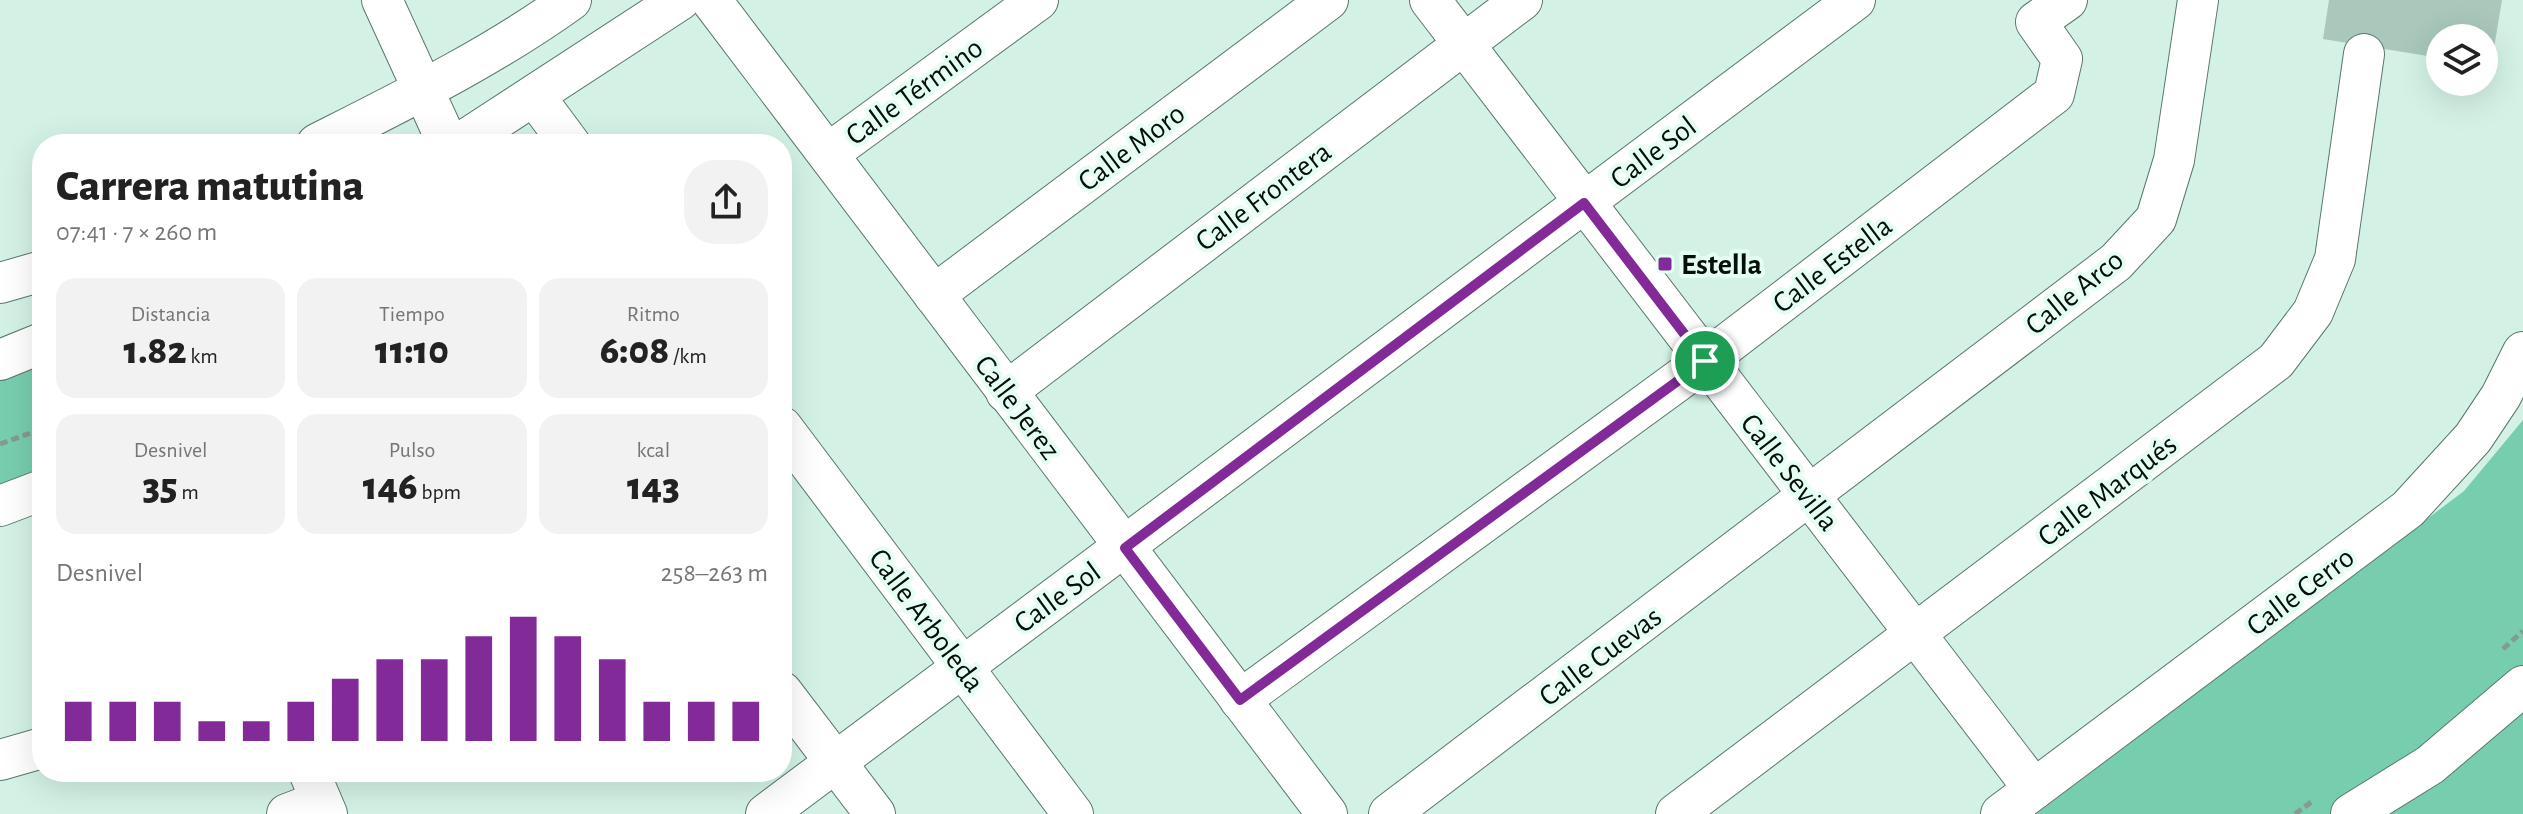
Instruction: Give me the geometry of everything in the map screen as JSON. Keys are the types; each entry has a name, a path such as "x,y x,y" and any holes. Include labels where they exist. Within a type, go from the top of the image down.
{"street":[{"path":"382,0 444,134"},
{"path":"337,134 424,90 537,24 571,0"},
{"name":"Calle Jerez","path":"711,0 1327,814"},
{"name":"Calle Término","path":"829,153 1038,0"},
{"name":"Calle Moro","path":"934,295 1328,0"},
{"name":"Calle Sevilla","path":"1430,0 2034,789"},
{"name":"Calle Frontera","path":"1006,392 1522,0"},
{"name":"Calle Sol","path":"766,814 961,665 1125,548 1855,0"},
{"name":"Calle Estella","path":"1240,700 1705,361 2054,94 2062,59 2036,22 2067,0"},
{"name":"Calle Arco","path":"1810,497 2116,262 2156,219 2174,160 2198,0"},
{"path":"475,134 535,97 667,3"},
{"name":"Calle Marqués","path":"1676,814 1916,636 2276,361 2313,312 2335,259 2364,54"},
{"path":"535,97 563,134"},
{"path":"0,283 32,274"},
{"path":"0,360 32,347"},
{"name":"Calle Cerro","path":"2001,814 2408,509 2473,438 2501,396 2523,352"},
{"name":"Calle Arboleda","path":"792,440 1073,814"},
{"path":"0,506 32,494"},
{"name":"Calle Cuevas","path":"1389,814 1810,497"},
{"path":"2351,814 2430,765 2523,686"},
{"path":"792,705 868,812"},
{"path":"0,760 32,751"}],"path":[{"path":"0,444 32,433"}],"green space":[{"path":"32,347 32,494 0,506 0,360"},
{"path":"2523,420 2523,814 2036,814 2464,491"}],"building":[{"path":"2329,0 2502,0 2498,24 2426,24 2426,56 2323,39"}],"place":[{"name":"Estella","path":"1665,264"}],"route":[{"path":"1584,203 1705,361 1240,700 1125,548 1584,203"}]}
